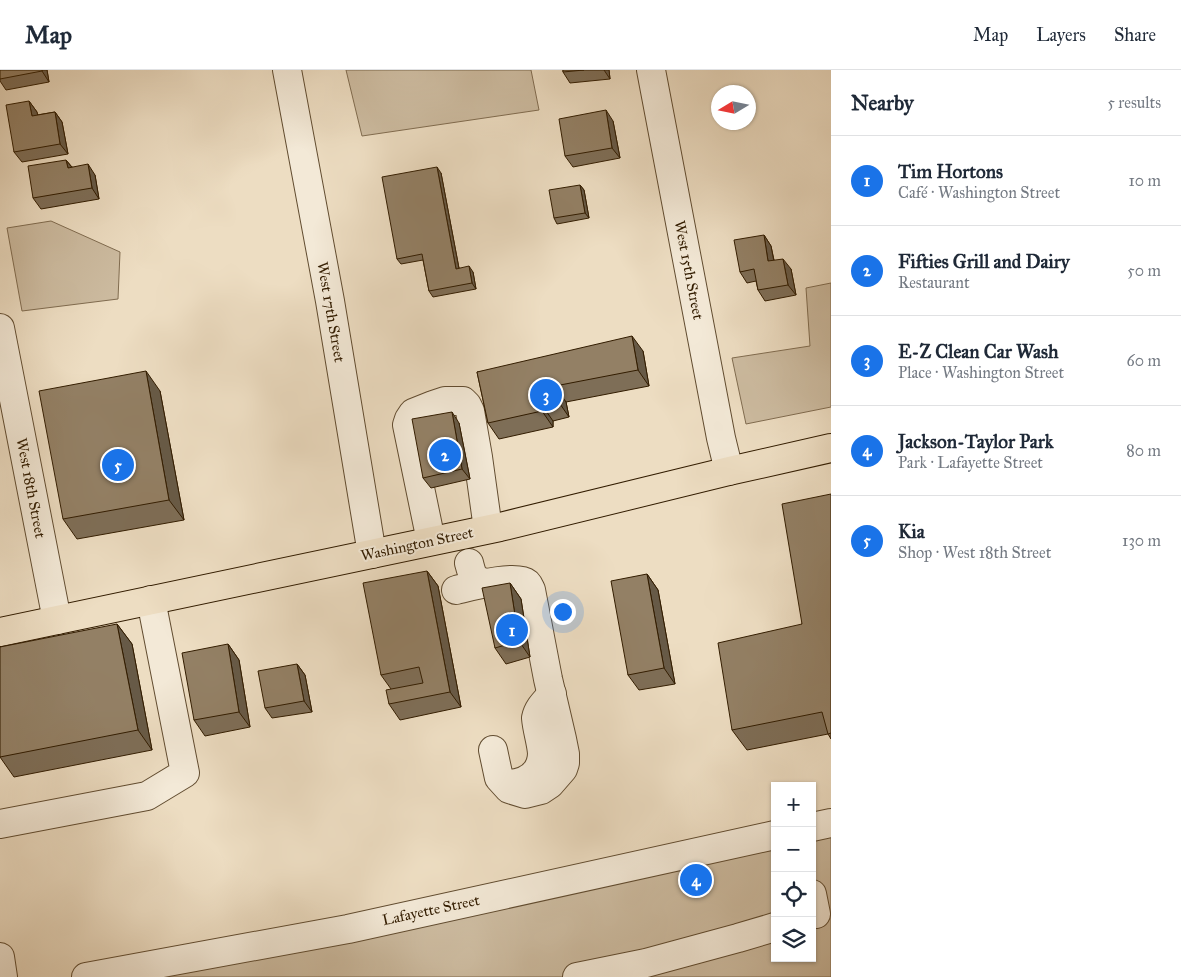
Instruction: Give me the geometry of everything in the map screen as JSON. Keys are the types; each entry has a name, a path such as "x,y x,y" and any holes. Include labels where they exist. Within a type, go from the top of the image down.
{"main road":[{"name":"Washington Street","path":"0,632 488,529 831,448"}],"street":[{"name":"West 17th Street","path":"287,70 331,306 372,554"},
{"name":"West 15th Street","path":"651,70 728,471"},
{"name":"West 18th Street","path":"0,328 57,620"},
{"path":"431,541 408,425 413,413 445,401 463,402 470,411 488,529"},
{"path":"456,590 478,573 496,581 526,582 528,585 531,590 565,754 565,763 563,769 550,784 541,790 525,794 509,789 499,778 493,750"},
{"path":"0,824 147,796 185,773 151,600"},
{"path":"816,826 831,823"},
{"name":"Lafayette Street","path":"86,977 348,929 771,836"},
{"path":"576,977 646,962 771,927"},
{"path":"182,977 198,960 206,955"},
{"path":"0,957 3,977"}],"shaded area":[{"path":"346,70 531,70 539,110 362,136"},
{"path":"51,221 120,252 118,299 22,311 7,228"},
{"path":"831,283 831,407 746,424 732,358 810,346 806,288"},
{"path":"831,832 831,977 133,977 771,847 771,962 816,962 816,836"}],"building":[{"path":"0,70 42,70 42,71 0,79"},
{"path":"563,70 584,70 563,72"},
{"path":"29,101 32,116 55,112 60,144 14,152 6,105"},
{"path":"606,110 612,148 565,156 559,119"},
{"path":"66,160 68,168 88,164 92,188 33,198 28,166"},
{"path":"437,167 456,269 469,266 472,283 429,291 422,254 397,259 382,177"},
{"path":"580,185 585,213 554,218 549,190"},
{"path":"764,235 768,261 783,259 788,285 758,290 754,269 740,272 734,240"},
{"path":"632,336 638,370 555,386 558,401 542,405 542,411 488,423 477,372"},
{"path":"146,371 169,500 63,519 39,391"},
{"path":"452,412 462,469 423,478 412,419"},
{"path":"831,494 831,733 828,734 822,712 732,730 718,643 802,624 782,504"},
{"path":"427,571 450,692 389,704 386,690 423,683 419,667 381,675 363,583"},
{"path":"647,574 664,668 628,675 611,581"},
{"path":"510,583 519,641 495,648 482,588"},
{"path":"117,624 138,730 0,757 0,647"},
{"path":"228,644 239,712 194,720 182,653"},
{"path":"297,664 304,701 265,708 258,671"}],"place":[{"name":"E-Z Clean Car Wash","path":"546,395"},
{"name":"Fifties Grill and Dairy","path":"445,455"},
{"name":"Kia","path":"118,465"},
{"name":"Tim Hortons","path":"512,630"},
{"name":"Jackson-Taylor Park","path":"696,880"}]}
